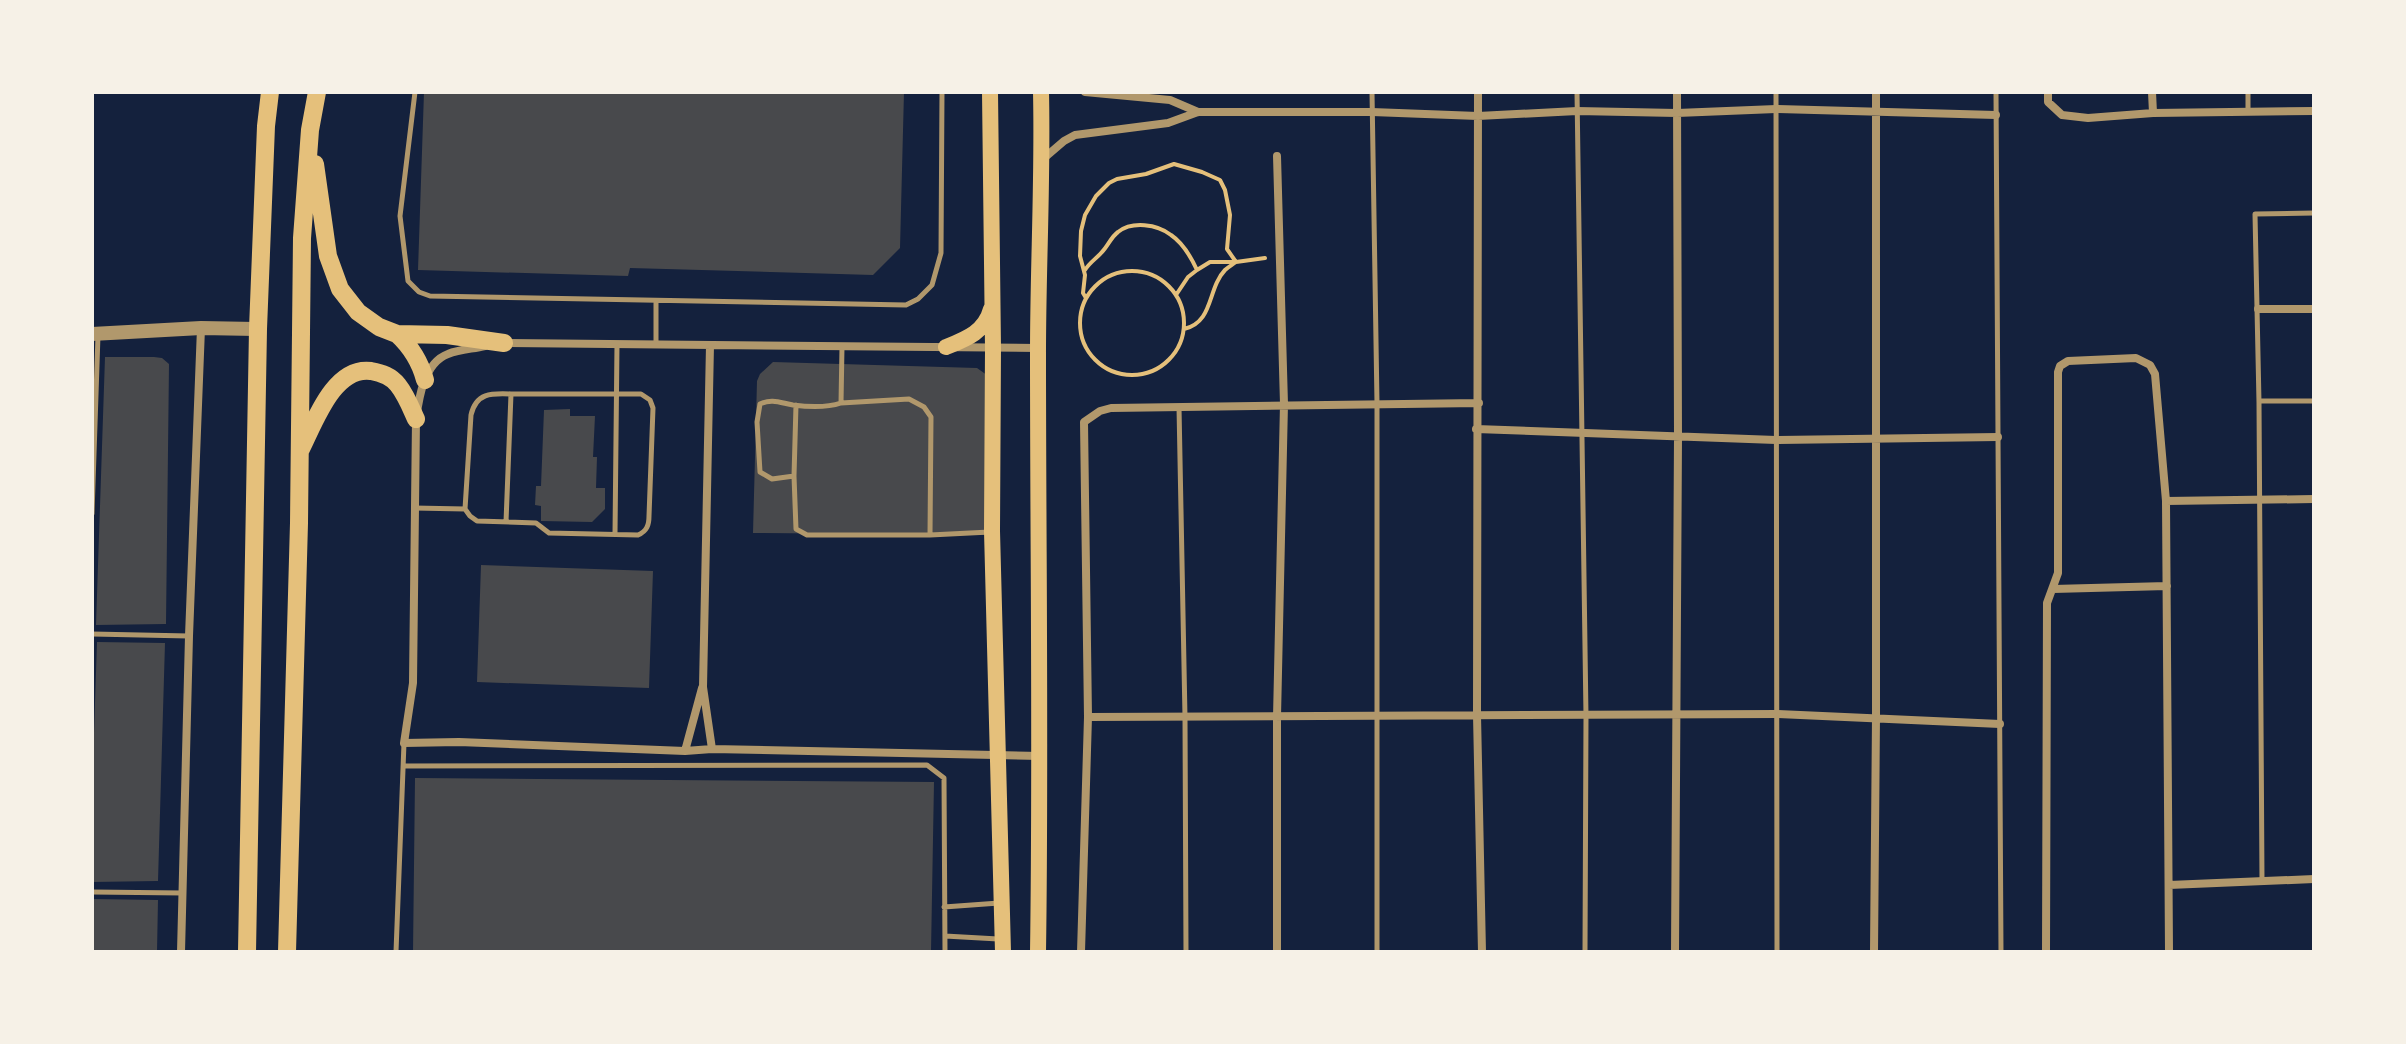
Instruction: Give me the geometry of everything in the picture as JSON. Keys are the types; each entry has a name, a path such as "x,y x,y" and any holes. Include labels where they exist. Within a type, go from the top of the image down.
{"main road":[{"path":"247,952 258,329 270,92"},
{"path":"287,952 299,523 302,238 310,130 317,92"},
{"path":"990,92 992,531 1003,946"},
{"path":"1038,952 1041,92"},
{"path":"310,130 328,256 340,289 358,312 379,327 397,334 447,335 504,343"},
{"path":"946,347 974,335 983,327 990,315 993,296"},
{"path":"397,334 418,359 425,380"},
{"path":"298,454 335,386 352,373 373,371 392,379 400,387 416,419"}],"street":[{"path":"1085,92 1170,100 1198,112"},
{"path":"1478,92 1477,715 1482,952"},
{"path":"1675,952 1677,92"},
{"path":"1874,952 1876,92"},
{"path":"2048,92 2048,102 2062,115 2088,118 2153,113 2314,111"},
{"path":"2152,92 2153,113"},
{"path":"1043,160 1075,135 1168,123 1198,112 1372,112 1478,116 1577,111 1677,113 1776,109 1996,115"},
{"path":"1277,156 1284,404 1277,717 1277,952"},
{"path":"2258,309 2314,309"},
{"path":"181,952 201,328"},
{"path":"95,334 201,328 258,329"},
{"path":"1038,348 504,343 447,354 431,368 425,380 416,419 413,683 404,743 1041,756"},
{"path":"710,345 703,687 712,749"},
{"path":"2046,952 2047,603 2058,573 2058,372 2060,366 2068,361 2136,358 2150,365 2155,374 2166,501 2169,952"},
{"path":"1081,952 1088,717 1084,422 1100,411 1111,408 1479,403"},
{"path":"1476,429 1776,440 1998,437"},
{"path":"2166,501 2314,499"},
{"path":"2053,589 2167,586"},
{"path":"685,751 703,687"},
{"path":"1088,717 1778,714 2000,724"},
{"path":"2169,885 2314,879"}],"lane":[{"path":"415,92 400,216 408,281 419,292 430,296 906,305 918,299 932,285 941,253 942,92"},
{"path":"1372,92 1379,715 1377,952"},
{"path":"1577,92 1586,716 1585,952"},
{"path":"1776,92 1777,952"},
{"path":"1996,92 2001,952"},
{"path":"2248,92 2248,112"},
{"path":"2262,881 2255,214 2314,213"},
{"path":"656,301 656,344"},
{"path":"92,514 95,334"},
{"path":"615,534 617,344"},
{"path":"841,403 842,347"},
{"path":"506,522 511,394"},
{"path":"511,394 641,394 650,400 653,408 649,525 638,535 549,533 536,523 477,521 470,516 465,509 473,407 485,395 511,394"},
{"path":"794,476 772,479 760,472 757,422 760,404 769,400 830,407 841,403 909,399 924,407 931,417 930,535"},
{"path":"2259,402 2314,401"},
{"path":"796,405 796,529 807,535 930,535 992,531"},
{"path":"1179,407 1186,952"},
{"path":"414,508 465,509"},
{"path":"92,634 189,636"},
{"path":"396,952 404,743"},
{"path":"685,751 686,765"},
{"path":"403,766 927,765 944,778 945,952"},
{"path":"92,892 183,893"},
{"path":"944,907 1003,903"},
{"path":"945,936 1003,946"}],"path":[{"path":"1086,298 1083,293 1085,270 1080,256 1081,231 1085,215 1096,196 1117,179 1146,174 1174,164 1220,180 1230,215 1227,249 1236,262"},
{"path":"1085,270 1116,233 1135,225 1172,235 1197,270"},
{"path":"1176,295 1188,277 1210,262 1280,256"},
{"path":"1184,329 1193,327 1204,318 1224,271 1236,262"},
{"path":"1128,271 1144,272 1160,279 1176,295 1183,312 1184,329 1176,353 1164,365 1149,373 1133,376 1115,373 1099,364 1087,350 1081,333 1080,315 1086,298 1097,284 1111,275 1128,271"}],"building":[{"path":"424,92 904,92 900,248 873,275 630,268 628,276 418,270"},
{"path":"105,357 154,357 162,358 169,364 166,624 96,625"},
{"path":"773,362 977,368 991,378 992,535 753,533 757,381"},
{"path":"570,409 570,416 595,416 593,457 597,457 596,488 605,488 605,509 592,522 541,521 541,506 535,505 536,486 541,486 544,410"},
{"path":"481,565 653,571 649,688 477,682"},
{"path":"97,642 165,643 158,881 92,882"},
{"path":"415,778 934,782 931,952 413,952"},
{"path":"92,899 158,900 157,952 92,952"}]}
